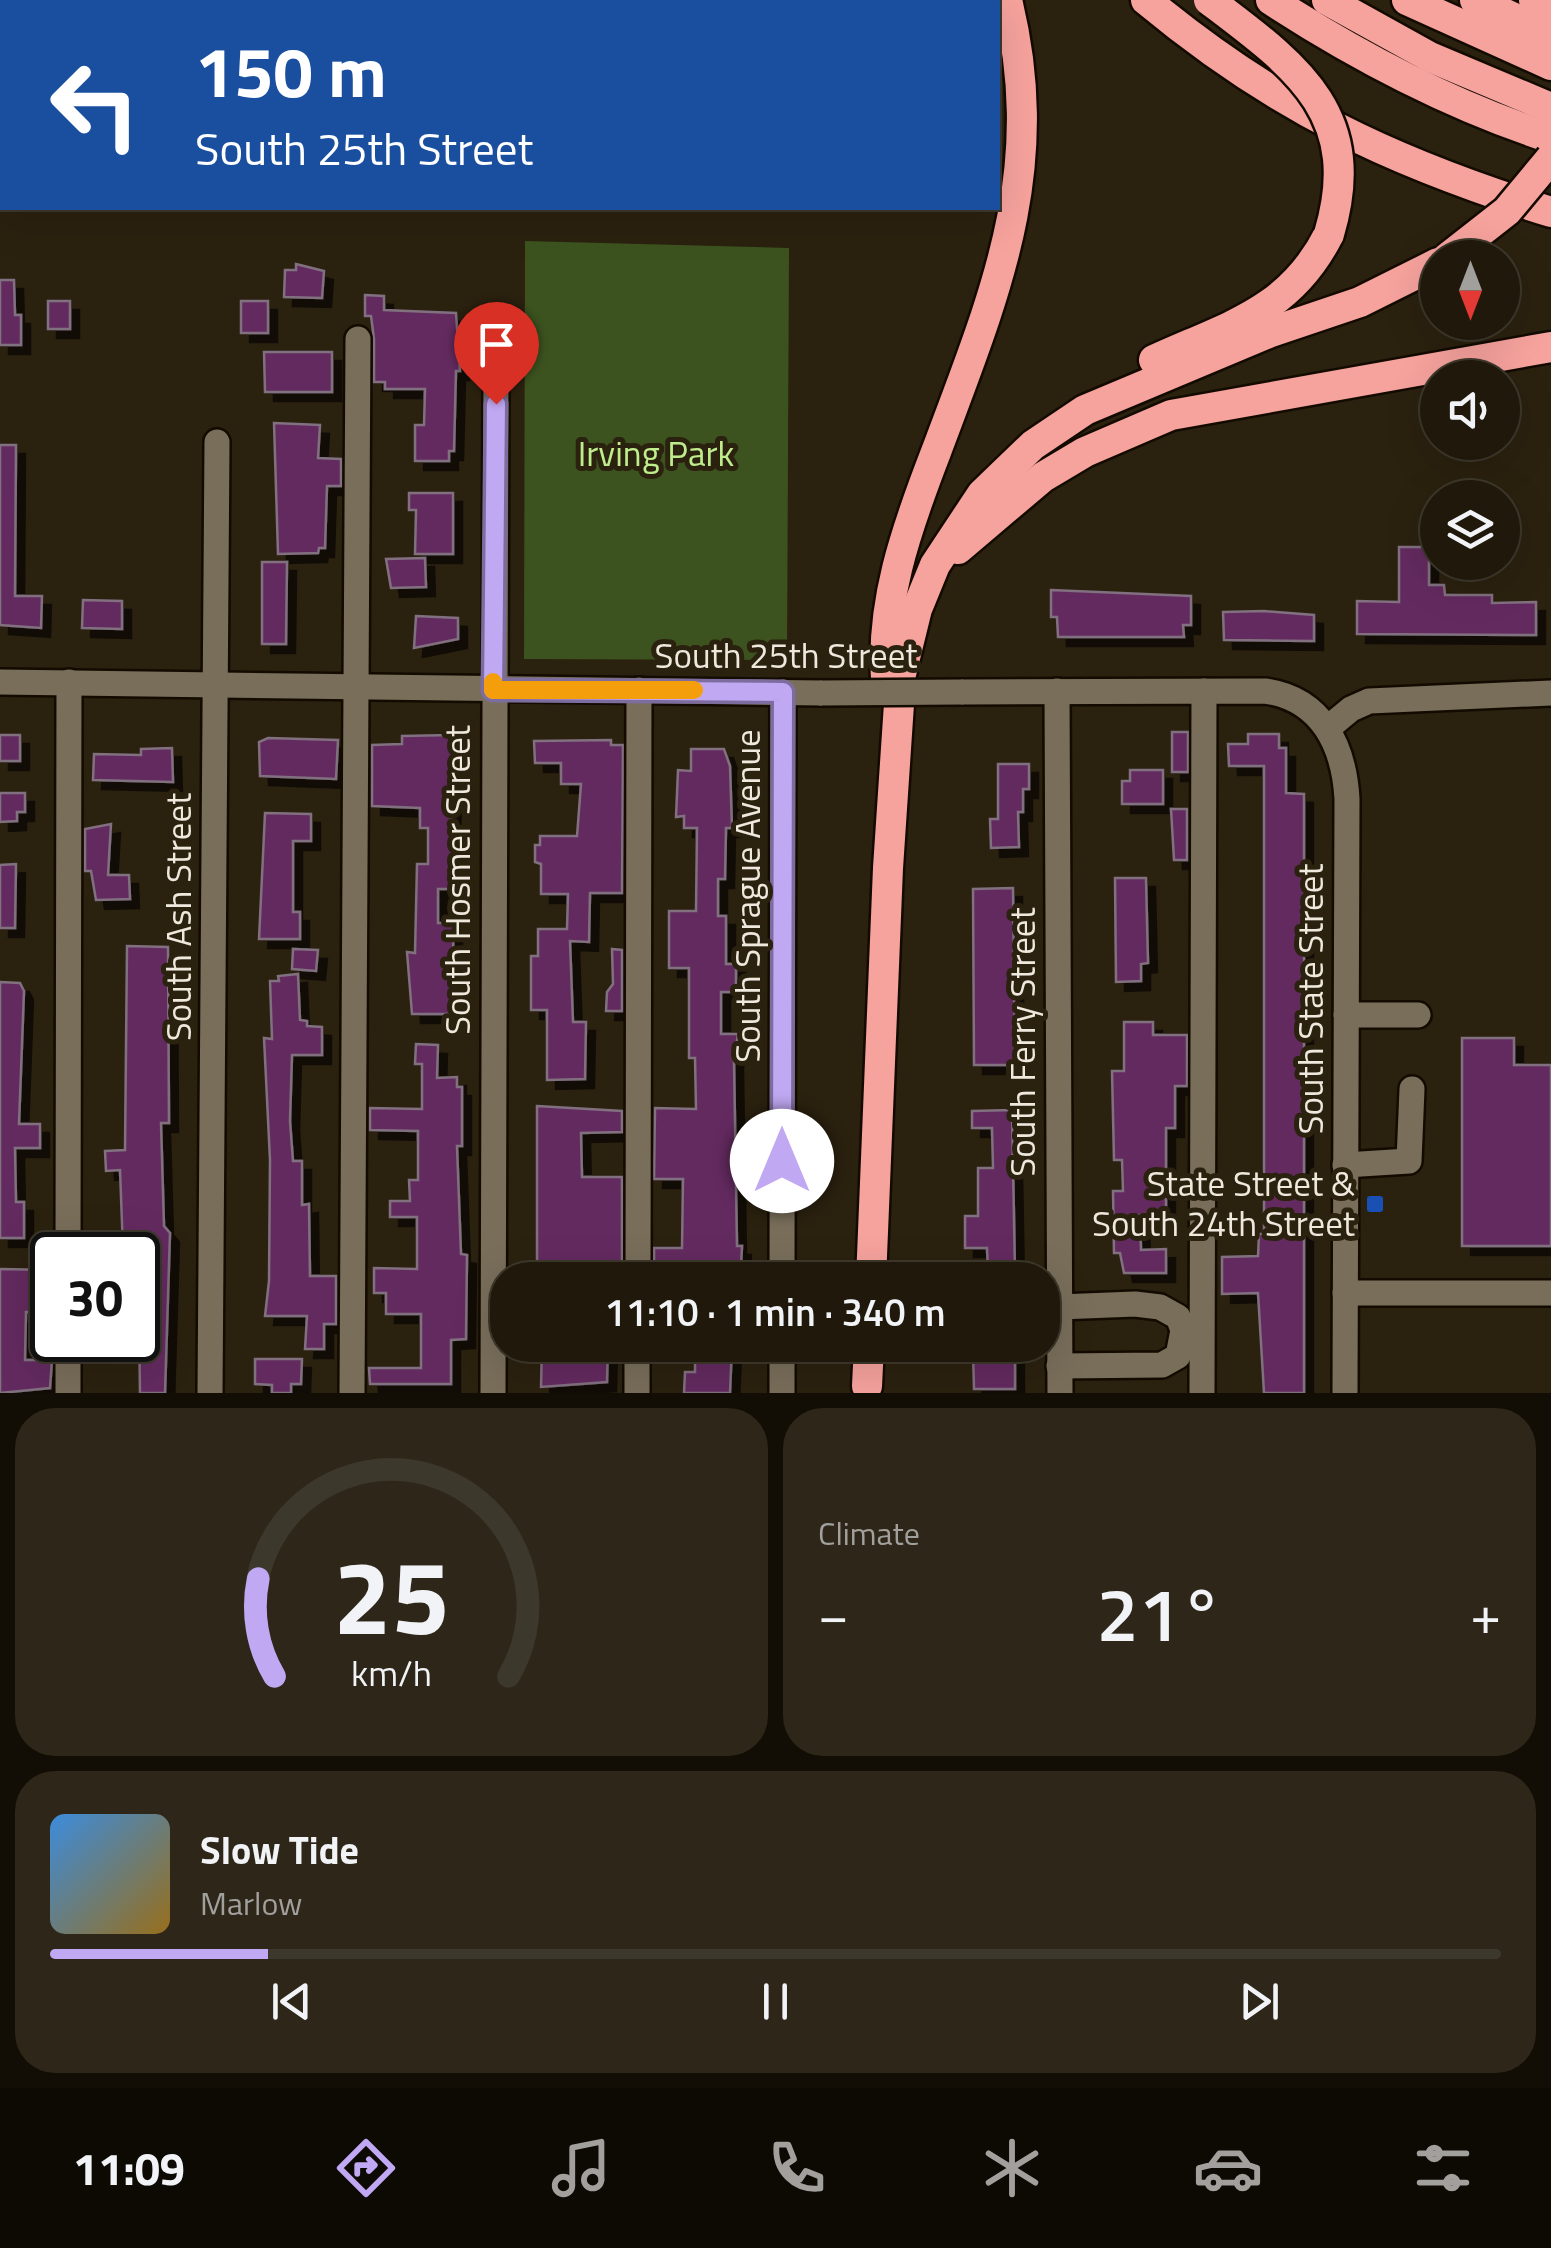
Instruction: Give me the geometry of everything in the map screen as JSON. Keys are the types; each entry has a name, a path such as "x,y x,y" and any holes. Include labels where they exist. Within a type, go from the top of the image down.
{"highway":[{"path":"894,755 884,667 893,585 917,502 993,300 1013,226 1025,113 1020,60 1007,0"},
{"path":"1146,0 1275,96 1367,146 1551,212"},
{"path":"872,1262 894,755 901,674 917,609 960,524 1007,469 1033,428 1079,395 1276,302 1305,277 1329,234 1341,176 1326,112 1311,84 1286,58 1209,0"},
{"path":"1271,0 1342,46 1442,98 1551,138"},
{"path":"1327,0 1430,58 1551,108"},
{"path":"1474,0 1551,35"},
{"path":"1534,0 1551,9"},
{"path":"1415,4 1551,64"},
{"path":"1470,240 1507,210 1551,158"},
{"path":"1007,469 1084,410 1271,332 1360,302 1420,273"},
{"path":"917,609 958,548 980,527 1044,477 1084,452 1138,429 1170,416 1551,347"},
{"path":"867,1391 868,1362"}],"street":[{"path":"215,0 231,0"},
{"path":"352,1393 358,339"},
{"name":"South Hosmer Street","path":"492,1393 496,366"},
{"name":"South Ash Street","path":"210,1393 217,442"},
{"name":"South 25th Street","path":"0,682 783,692 1265,690 1290,696 1328,728"},
{"path":"68,1232 69,682"},
{"path":"638,1262 639,690"},
{"path":"1202,1393 1204,690"},
{"name":"South Ferry Street","path":"1057,691 1059,1262"},
{"name":"South Sprague Avenue","path":"782,1262 783,692"},
{"path":"1328,728 1351,708 1369,702 1551,693"},
{"name":"South State Street","path":"1328,728 1346,777 1345,1393"},
{"path":"1346,1015 1418,1015"},
{"path":"1345,1165 1409,1161 1412,1089"},
{"path":"1345,1293 1551,1292"},
{"path":"1060,1307 1160,1307 1178,1317 1182,1330 1178,1356 1162,1365 1060,1366"},
{"path":"68,1362 68,1393"},
{"path":"637,1393 638,1362"},
{"path":"782,1362 782,1393"},
{"name":"South Ferry Street","path":"1060,1362 1060,1393"}],"green space":[{"name":"Irving Park","path":"525,241 789,248 787,660 524,659"}],"building":[{"path":"296,264 324,271 322,298 284,297 285,270 296,270"},
{"path":"0,280 14,280 15,315 21,315 21,345 0,345"},
{"path":"365,295 384,296 384,310 456,313 460,371 456,371 454,451 449,451 449,461 415,461 415,425 424,425 425,389 385,389 385,382 374,382 374,339 371,316 365,316"},
{"path":"48,301 70,301 70,329 48,329"},
{"path":"241,301 268,301 268,333 241,333"},
{"path":"264,352 332,352 332,392 265,392"},
{"path":"274,423 320,425 318,458 341,459 341,486 327,486 325,548 319,548 318,553 278,554"},
{"path":"0,445 16,445 15,596 42,596 41,628 0,625"},
{"path":"409,493 453,493 453,554 415,554 416,510 409,510"},
{"path":"1399,547 1420,547 1420,580 1429,580 1429,585 1444,585 1445,595 1492,595 1492,603 1536,602 1536,635 1357,634 1357,601 1399,602"},
{"path":"425,558 426,587 391,588 386,559"},
{"path":"262,562 287,562 286,644 262,644"},
{"path":"1051,590 1191,596 1191,625 1183,625 1184,637 1058,637 1057,617 1051,617"},
{"path":"83,600 122,601 122,629 82,628"},
{"path":"1223,612 1314,615 1314,641 1224,640"},
{"path":"416,616 458,618 458,639 414,648"},
{"path":"1172,732 1188,732 1188,772 1172,772"},
{"path":"1248,734 1279,734 1279,748 1286,748 1286,793 1304,794 1304,1393 1264,1393 1258,1293 1222,1294 1222,1257 1258,1256 1259,1234 1264,1234 1264,766 1229,766 1228,744 1248,744"},
{"path":"0,735 20,735 20,761 0,761"},
{"path":"452,735 451,889 438,889 438,923 453,923 454,1014 412,1014 407,952 415,953 417,864 428,864 428,828 420,828 420,808 372,806 372,745 402,744 402,736"},
{"path":"268,738 338,740 336,779 260,776 259,742"},
{"path":"611,740 611,745 623,745 622,893 590,893 589,942 570,941 573,1022 586,1022 585,1079 547,1080 547,1010 531,1010 531,956 538,956 538,929 567,929 568,894 541,894 541,864 535,862 535,845 540,845 540,836 577,836 581,784 561,784 561,763 535,763 534,741"},
{"path":"172,748 173,782 93,780 94,754 141,755 141,749"},
{"path":"691,749 724,749 730,766 732,828 726,828 725,879 718,879 718,916 726,916 726,964 736,964 736,992 721,992 721,1034 738,1034 734,1060 737,1246 742,1246 741,1262 654,1262 654,1248 682,1248 683,1179 654,1179 655,1108 696,1109 695,1058 689,1058 689,968 669,968 669,911 696,911 697,828 684,828 684,816 676,817 678,770 691,771"},
{"path":"998,764 1029,764 1029,789 1023,789 1023,812 1018,812 1019,847 991,848 990,819 998,819"},
{"path":"1130,770 1163,770 1163,804 1122,804 1122,781 1130,781"},
{"path":"0,793 25,793 25,812 17,812 17,821 0,822"},
{"path":"1171,809 1187,809 1187,860 1174,860"},
{"path":"265,813 311,814 311,841 293,841 293,912 300,912 300,939 259,939"},
{"path":"111,824 108,875 129,875 130,899 96,900 91,871 85,871 85,829"},
{"path":"16,864 15,928 0,928 0,865"},
{"path":"1115,878 1146,878 1148,963 1141,964 1141,981 1116,982"},
{"path":"1013,888 1015,1065 974,1065 973,889"},
{"path":"127,946 168,947 169,1123 161,1123 164,1226 170,1233 165,1393 140,1393 140,1362 160,1362 160,1232 122,1232 120,1170 106,1171 105,1151 125,1150"},
{"path":"293,949 318,950 316,971 292,969"},
{"path":"612,949 622,950 622,1011 606,1011 607,992 613,984"},
{"path":"298,974 300,1020 307,1021 307,1026 322,1027 322,1055 292,1055 290,1121 293,1161 302,1161 302,1205 309,1204 310,1276 336,1276 336,1324 324,1324 324,1349 305,1349 307,1316 265,1316 270,1160 264,1038 272,1039 270,981"},
{"path":"0,982 20,983 24,991 19,1124 40,1124 40,1148 15,1148 16,1202 24,1202 24,1238 0,1238"},
{"path":"1124,1022 1153,1022 1153,1035 1187,1035 1187,1086 1175,1086 1175,1128 1166,1128 1166,1215 1140,1215 1141,1250 1166,1249 1166,1273 1124,1273 1120,1253 1114,1253 1113,1191 1123,1191 1122,1160 1114,1160 1112,1071 1124,1071"},
{"path":"1462,1038 1514,1038 1514,1065 1551,1065 1551,1246 1462,1246"},
{"path":"416,1044 438,1045 437,1078 457,1077 457,1087 462,1087 462,1146 457,1146 461,1254 467,1255 466,1339 451,1340 451,1384 370,1384 369,1368 421,1368 421,1314 386,1314 386,1293 374,1293 374,1268 417,1269 417,1217 390,1217 390,1201 410,1201 409,1180 418,1180 418,1131 370,1130 370,1108 422,1109 422,1064 415,1064"},
{"path":"537,1106 622,1111 622,1132 581,1133 582,1177 622,1177 622,1262 537,1262"},
{"path":"1012,1110 1015,1262 988,1262 987,1248 965,1248 965,1216 978,1216 978,1168 993,1168 992,1128 972,1128 972,1111"},
{"path":"0,1269 30,1270 25,1360 52,1362 50,1388 0,1393"},
{"path":"255,1359 302,1359 301,1384 291,1384 291,1393 272,1393 272,1385 255,1384"},
{"path":"542,1362 608,1362 607,1382 541,1387"},
{"path":"695,1362 731,1362 730,1393 684,1393 685,1372 695,1372"},
{"path":"973,1362 1015,1362 1015,1389 974,1389"}],"slow traffic":[{"path":"493,682 493,690 694,690"}],"place":[{"name":"State Street & South 24th Street","path":"1375,1204"}],"route":[{"path":"496,404 493,690 783,692 782,1161"}]}
